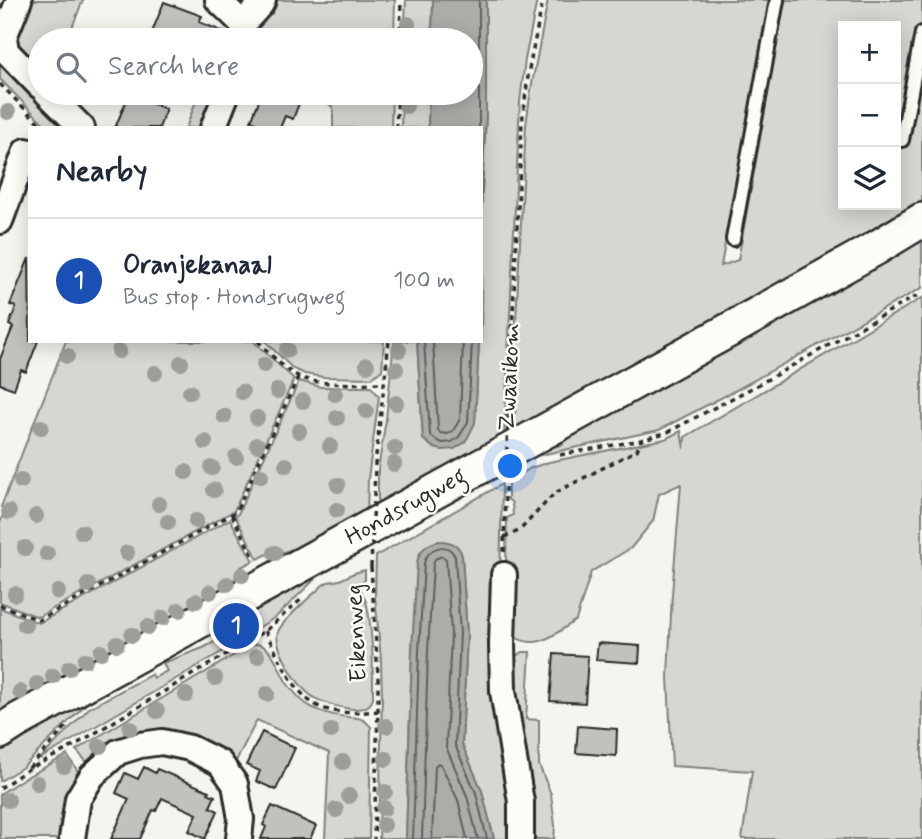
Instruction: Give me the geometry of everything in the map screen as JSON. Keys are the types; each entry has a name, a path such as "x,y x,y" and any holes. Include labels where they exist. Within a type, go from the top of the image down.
{"street":[{"path":"19,0 4,37 6,51 28,74"},
{"path":"218,0 241,28"},
{"path":"246,28 263,0"},
{"path":"59,105 80,126"},
{"path":"214,126 222,105"},
{"path":"0,221 26,151"},
{"name":"Hondsrugweg","path":"0,732 732,329 922,220"},
{"path":"504,575 503,691 522,802 522,839"},
{"path":"72,839 78,799 92,776 118,752 162,742 190,748 220,763 235,784 241,819 239,839"}],"lane":[{"path":"733,239 777,0"},
{"path":"902,140 922,33"}],"path":[{"path":"400,28 401,0"},
{"name":"Zwaaikom","path":"504,575 505,492 522,123 529,69 543,0"},
{"path":"0,84 40,126"},
{"path":"396,126 397,105"},
{"path":"551,457 641,440 668,432 922,293"},
{"path":"260,343 287,369 313,382 385,383"},
{"name":"Eikenweg","path":"374,839 378,675 370,567 374,464 389,343"},
{"path":"0,605 39,620 236,512 299,377"},
{"path":"504,537 519,531 555,493 638,450 641,440"},
{"name":"Hondsrugweg","path":"495,482 517,471"},
{"path":"232,515 257,564"},
{"name":"Hondsrugweg","path":"370,552 380,546"},
{"path":"0,788 240,643 264,632 310,590"},
{"path":"264,632 297,687 314,704 352,713 378,711"}],"shaded area":[{"path":"29,0 83,0 72,28 28,28 28,60 16,47 16,34"},
{"path":"271,0 395,0 394,28 256,28 255,20"},
{"path":"406,0 433,0 432,28 405,28"},
{"path":"486,0 537,0 520,102 504,440 378,509 378,470 394,343 417,343 423,439 434,448 475,423 479,343 483,343 483,171"},
{"path":"548,0 769,0 721,266 738,260 785,0 922,0 922,203 855,244 510,436 511,417 515,413 517,401 511,394 526,125"},
{"path":"0,57 28,85 28,105 47,105 68,126 46,126 0,79"},
{"path":"195,105 212,105 204,126 187,126"},
{"path":"330,105 392,105 391,126 333,126 333,108"},
{"path":"402,105 429,105 428,126 401,126"},
{"path":"922,234 922,288 659,430 536,456 509,471 549,448 564,444 548,446"},
{"path":"922,298 922,839 742,839 752,771 672,766 668,676 681,484 659,494 653,521 631,548 591,572 576,620 552,636 529,642 511,635 510,569 506,560 507,518 513,515 512,503 508,499 508,482 531,468 549,462 665,439 681,431 684,449 685,437"},
{"path":"65,343 255,343 294,379 234,511 38,617 0,602 0,523 5,509 1,507"},
{"path":"267,343 384,343 382,370 372,378 323,377 293,369"},
{"path":"299,381 321,387 371,387 379,396 368,479 367,516 336,533 276,555 273,551 258,559 235,516"},
{"path":"502,484 500,582 518,839 494,839 482,791 462,745 467,634 462,556 419,555 412,650 406,839 379,839 382,697 375,596 376,556"},
{"path":"230,519 253,561 241,567 243,572 202,607 0,717 0,608 39,623"},
{"path":"365,570 365,580 360,584 367,605 370,628 373,698 366,707 353,709 320,701 304,689 283,656 277,639 280,627 323,585"},
{"path":"313,577 315,579 277,616 241,639 235,626 270,596"},
{"path":"231,633 235,644 40,759 89,708 152,674 154,678 167,671 163,663 203,648"},
{"path":"258,644 272,655 287,683 305,703 330,714 359,718 371,727 369,839 325,839 329,753 257,720 233,767 216,749 88,762 76,750 251,645"},
{"path":"523,652 530,652 526,719 539,720 539,765 551,794 554,839 528,839 511,658"},
{"path":"135,670 138,675 86,704 23,767 0,781 0,748"},
{"path":"67,755 79,773 66,805 61,839 0,839 0,794"}],"water":[{"path":"433,0 486,0 483,170 483,126 428,126 429,105 483,105 483,28 432,28"},
{"path":"417,343 479,343 475,423 468,437 454,449 442,450 434,448 423,439"},
{"path":"439,541 454,544 462,556 467,634 462,744 482,791 494,839 406,839 417,562 425,548"}],"building":[{"path":"164,2 202,16 199,22 214,28 154,28"},
{"path":"124,105 156,105 166,109 160,126 116,126"},
{"path":"257,105 298,105 293,119 285,116 281,126 263,126 251,121"},
{"path":"28,260 28,343 37,343 26,372 21,370 14,389 0,384 0,359 13,327 9,325 16,307 10,305"},
{"path":"598,643 640,646 639,663 596,660"},
{"path":"554,654 588,656 585,703 550,701"},
{"path":"578,726 617,729 616,756 576,753"},
{"path":"262,732 295,748 276,790 256,781 260,771 246,765"},
{"path":"144,767 155,773 157,769 215,796 210,807 218,811 205,839 189,831 197,814 162,798 156,811 153,810 140,839 111,839 129,799 116,793 125,773 138,779"},
{"path":"272,806 316,826 310,839 261,839 266,827 263,825"}],"place":[{"name":"Oranjekanaal","path":"236,626"}]}
